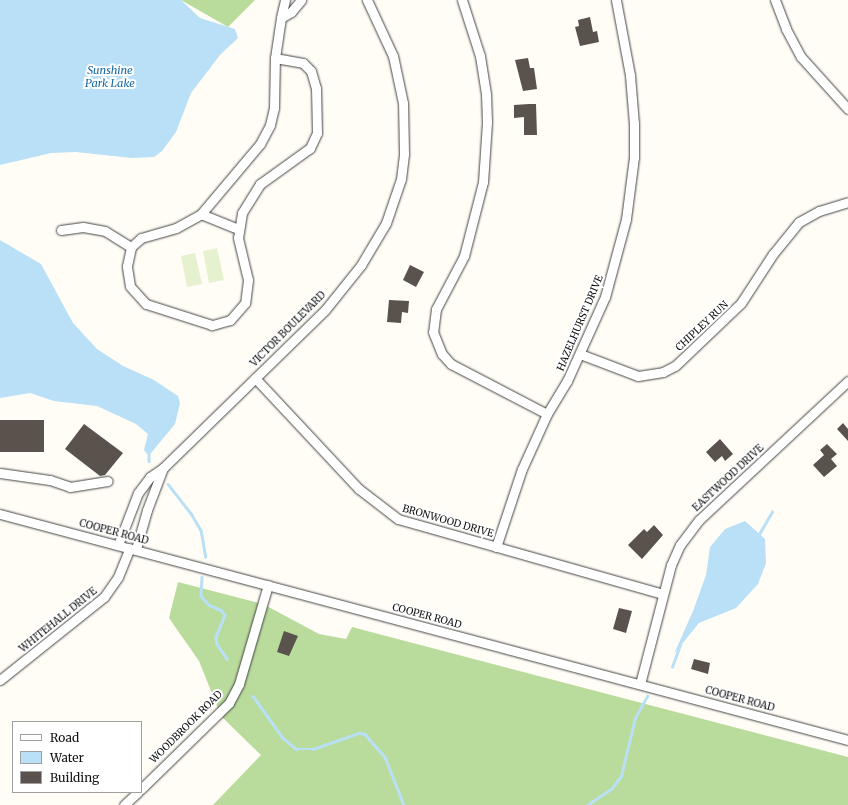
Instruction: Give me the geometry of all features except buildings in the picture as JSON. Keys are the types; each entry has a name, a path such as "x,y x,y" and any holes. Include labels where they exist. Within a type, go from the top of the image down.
{"street":[{"path":"275,58 303,63 311,71 316,88 317,133 310,148 260,184 244,209 238,229 248,296 235,316 216,325 209,325 146,304 138,297 130,286 127,273 131,247 141,238 176,228 201,214 254,152 270,125 276,99 275,58 285,0"},
{"path":"281,18 291,12 301,0"},
{"name":"VICTOR BOULEVARD","path":"118,545 138,493 150,476 163,468 325,310 362,265 374,246 394,203 404,154 403,103 393,56 367,0"},
{"path":"462,0 480,56 486,94 487,122 483,182 464,256 436,309 433,332 442,354 451,364 547,414"},
{"name":"HAZELHURST DRIVE","path":"496,547 522,468 547,414 567,381 605,297 616,262 626,219 634,157 630,75 616,0"},
{"path":"775,0 786,29 801,57 848,109"},
{"name":"CHIPLEY RUN","path":"580,354 638,376 663,372 675,366 741,303 773,254 799,222 819,211 848,202"},
{"path":"201,214 238,229"},
{"path":"61,230 84,227 105,231 131,247"},
{"name":"BRONWOOD DRIVE","path":"255,378 359,489 379,507 398,519 664,594"},
{"name":"EASTWOOD DRIVE","path":"640,684 671,565 680,545 699,520 848,381"},
{"name":"VICTOR BOULEVARD","path":"133,548 163,468"},
{"path":"0,472 50,480 70,487 108,481"},
{"name":"COOPER ROAD","path":"0,514 133,548 848,740"},
{"name":"WHITEHALL DRIVE","path":"0,680 104,597 118,577 133,548"},
{"name":"WOODBROOK ROAD","path":"142,788 229,703 239,684 268,585"},
{"path":"124,805 137,793"}],"green space":[{"path":"181,0 255,0 228,27"},
{"path":"217,248 224,280 209,283 203,251"},
{"path":"195,253 202,284 187,287 181,256"},
{"path":"178,582 263,604 319,634 346,639 352,627 848,757 848,805 213,805 261,755 221,716 199,661 169,618"}],"water":[{"name":"Sunshine Park Lake","path":"0,0 181,0 200,18 235,29 238,38 220,55 191,93 176,132 162,151 154,157 132,158 76,152 51,153 0,165"},
{"path":"0,240 41,264 73,323 97,349 123,366 154,380 178,396 180,403 175,424 151,453 147,454 144,450 148,434 136,424 97,406 54,401 30,393 0,398"},
{"path":"745,521 765,539 766,563 758,584 736,608 699,623 674,654 693,611 706,575 710,547 725,529"}],"waterway":[{"path":"149,451 149,461"},
{"path":"168,484 191,513 201,530 206,557"},
{"path":"758,536 772,512"},
{"path":"202,577 201,596 209,605 221,610 225,615 216,637 217,644 227,659"},
{"path":"672,667 680,645"},
{"path":"253,696 283,738 296,749 313,749 359,733 365,734 385,757 404,805"},
{"path":"587,805 612,788 621,776 635,718 647,696"}]}
